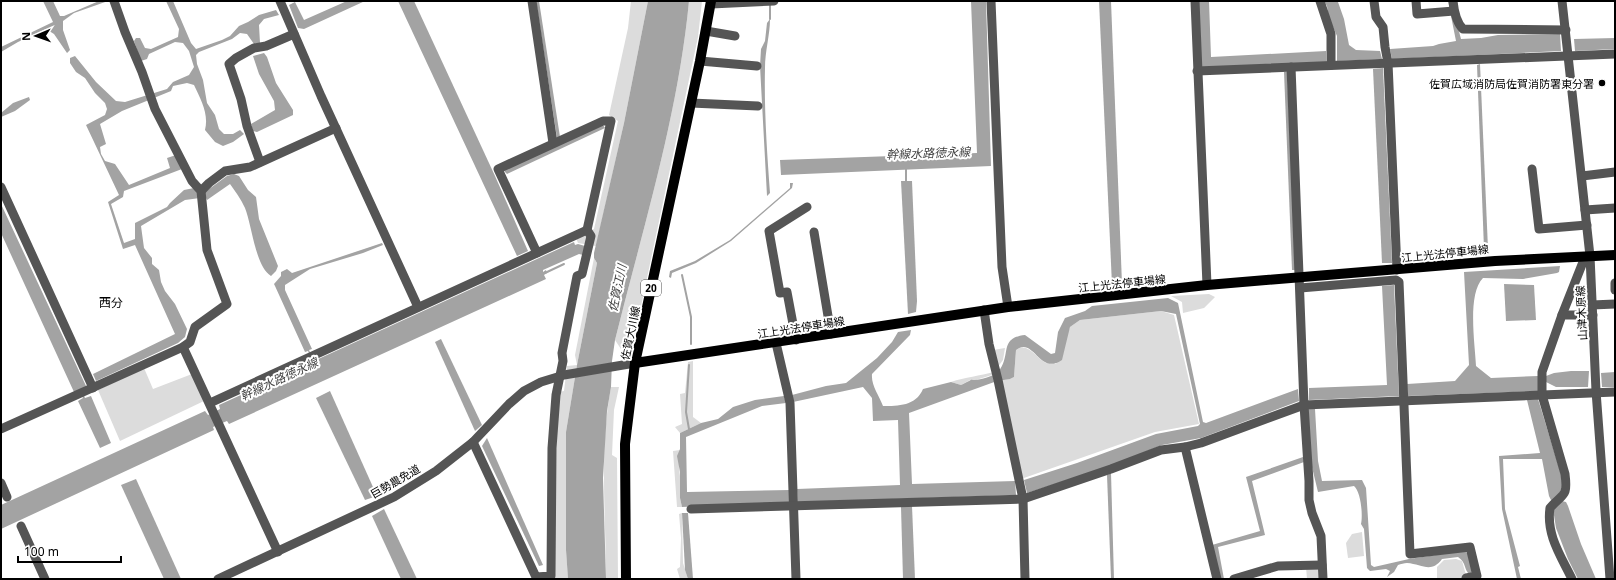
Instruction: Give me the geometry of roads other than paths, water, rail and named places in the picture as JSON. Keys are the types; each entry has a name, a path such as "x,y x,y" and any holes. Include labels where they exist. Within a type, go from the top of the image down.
{"main road":[{"name":"佐賀大川線","path":"626,579 625,444 635,363 700,61 711,2"},
{"name":"江上光法停車場線","path":"635,363 1008,307 1207,286 1300,283 1397,270 1521,258 1615,255"}],"street":[{"path":"1,429 183,347 190,342 195,327 227,304 207,250 201,191 192,181 155,109 114,1"},
{"path":"280,1 418,307"},
{"path":"532,1 553,143"},
{"path":"711,2 774,1"},
{"path":"991,1 1002,267 1008,307"},
{"path":"1195,1 1207,286"},
{"path":"1320,1 1331,34 1331,59"},
{"path":"1374,1 1376,17 1383,27 1388,63 1397,270"},
{"path":"1416,1 1417,14 1451,8 1464,29 1566,30"},
{"name":"山津木原線","path":"1562,1 1590,256 1596,391 1610,579"},
{"path":"706,31 735,36"},
{"path":"260,162 247,126 241,99 229,64 236,58 254,48 266,46 294,34"},
{"path":"1197,71 1291,67 1331,59 1388,63 1568,48 1615,54"},
{"path":"700,61 757,66"},
{"path":"1291,67 1309,500 1312,513 1321,536 1323,579"},
{"path":"691,103 758,106"},
{"path":"473,442 536,577 551,576 552,448 556,395 562,376 562,352 577,276 582,274 591,236 587,230 610,121 603,121 498,169 537,253"},
{"path":"201,191 225,171 250,167 336,128"},
{"path":"1532,169 1539,229 1587,225"},
{"path":"1582,176 1615,172"},
{"path":"1,187 93,388"},
{"path":"796,340 787,292 780,293 770,231 807,208"},
{"path":"1585,210 1615,208"},
{"path":"211,407 311,356 587,230"},
{"path":"814,232 831,334"},
{"path":"1572,579 1552,539 1550,529 1550,508 1564,495 1566,486 1565,474 1536,395 1562,315 1583,262 1590,256"},
{"path":"1300,283 1396,280 1399,282 1410,554 1470,547 1477,576 1469,577"},
{"path":"1615,283 1615,290"},
{"path":"1592,305 1615,304"},
{"path":"984,310 989,344 1021,491 1025,579"},
{"path":"1562,315 1593,314"},
{"path":"776,343 790,403 796,579"},
{"path":"183,347 278,552"},
{"name":"巨勢農免道","path":"218,579 394,497 436,471 473,442 524,391 541,382 562,376 635,363"},
{"path":"691,510 794,499 906,503 1021,491 1111,469 1161,450 1201,443 1304,398 1403,393 1536,395 1596,391 1615,392"},
{"path":"1185,447 1217,579"},
{"path":"1,483 7,497"},
{"path":"21,526 45,579"},
{"path":"1234,579 1258,577 1278,566 1322,564"}],"water":[{"path":"43,1 53,1 60,16 64,16 99,1 108,1 74,13 63,21 63,30 70,50 67,53 54,34 46,29 1,52 1,47 53,22"},
{"path":"166,1 173,1 191,43 196,49 230,36 239,26 259,15 276,10 279,15 264,19 259,25 260,43 254,44 247,34 240,33 232,39 199,52 196,55 197,64 203,80 207,103 215,115 219,129 224,134 233,134 240,130 244,134 233,142 223,146 215,142 205,130 206,118 202,102 194,85 187,83 173,86 171,91 122,111 100,124 106,144 100,147 101,154 105,161 115,164 129,185 170,168 167,158 176,155 182,169 124,191 123,197 111,204 124,243 135,239 135,223 167,207 184,190 194,188 200,198 185,200 141,226 144,248 152,258 152,264 159,270 161,282 165,291 175,304 187,329 185,337 178,343 96,381 93,374 175,334 135,245 123,249 108,202 119,195 86,125 105,115 107,109 105,103 95,93 85,78 76,72 70,63 70,58 75,56 96,82 116,101 125,102 167,89 173,82 189,75 194,67 189,51 183,43 175,42 149,54 147,59 141,61 134,41 136,38 140,38 145,48 151,49 178,37 179,29"},
{"path":"347,1 365,1 304,29 298,28 289,5 295,2 304,20"},
{"path":"398,1 414,1 528,251 517,256"},
{"path":"536,1 539,1 560,137 557,138"},
{"name":"佐賀江川","path":"648,1 689,1 684,44 677,87 658,172 615,340 612,361 611,387 607,411 603,478 606,579 568,579 566,550 566,432 577,365 597,263 594,258 594,253 624,123"},
{"path":"971,1 986,1 991,166 781,175 780,160 977,153"},
{"path":"1099,1 1111,1 1122,284 1112,285"},
{"path":"1198,1 1209,1 1211,57 1326,51 1326,62 1200,68"},
{"path":"1324,1 1338,2 1344,19 1349,45 1356,50 1380,51 1382,59 1337,61 1337,36 1329,18 1327,6"},
{"path":"1448,1 1451,1 1461,39 1498,35 1560,34 1561,51 1392,59 1390,49 1433,46 1456,41"},
{"path":"770,19 765,68 765,115 770,193 767,196 760,66 761,49 765,41 767,23"},
{"path":"1615,38 1615,49 1575,51 1574,39"},
{"path":"264,53 267,57 276,83 293,110 293,115 257,132 253,131 251,124 275,110 274,101 259,74 253,56"},
{"path":"1480,64 1488,249 1484,249 1477,65"},
{"path":"1383,68 1392,263 1382,263 1373,69"},
{"path":"1284,72 1287,72 1296,270 1292,270"},
{"path":"29,97 30,100 15,111 1,117 1,113 13,103"},
{"path":"603,125 605,128 507,174 504,170"},
{"path":"234,174 239,176 248,190 256,197 259,219 278,266 276,271 271,276 261,264 245,208 230,184 207,200 205,196 205,192 227,176"},
{"path":"901,181 912,181 917,301 916,312 908,314"},
{"path":"790,183 793,183 792,188 731,241 696,263 672,273 671,278 669,277 670,271 695,261 730,240 790,188"},
{"path":"1,204 86,386 81,389 85,398 91,396 111,443 100,448 78,401 83,398 79,390 74,392 1,233"},
{"path":"574,242 575,245 578,244 585,246 583,255 579,254 543,270 543,272 546,270 547,273 544,275 546,279 229,424 227,421 213,427 214,430 1,529 1,505 205,411 208,415 220,409 219,405 313,362 308,351 305,352 274,284 281,276 281,272 287,269 292,273 382,243 383,245 363,253 310,269 285,285 285,290 312,349 309,350 314,361"},
{"path":"1560,266 1559,272 1557,273 1523,279 1483,278 1478,285 1475,295 1473,320 1476,366 1491,378 1538,376 1538,391 1408,396 1407,384 1455,381 1469,365 1464,272"},
{"path":"1504,284 1534,285 1536,320 1506,321"},
{"path":"1394,285 1399,396 1309,400 1309,388 1387,385 1382,286"},
{"path":"1168,298 1178,303 1203,422 1206,423 1298,389 1299,401 1201,438 1162,445 1108,467 1027,493 1024,480 1077,463 1156,434 1198,426 1200,424 1176,314 1161,311 1080,320 1070,327 1062,360 1054,364 1048,363 1028,348 1022,347 1016,350 1014,377 997,381 909,413 912,484 1015,481 1016,495 798,502 797,489 900,485 898,420 873,421 872,398 863,387 793,402 792,395 826,386 846,383 877,358 892,342 898,332 911,330 910,335 872,374 874,386 883,406 895,406 911,402 920,395 923,389 951,382 961,385 971,380 987,378 993,375 998,372 1002,366 1008,344 1011,340 1017,337 1025,335 1051,354 1055,353 1058,332 1065,318 1085,311 1092,306"},
{"path":"441,339 482,425 475,431 435,342"},
{"path":"1589,371 1588,387 1556,387 1546,382 1546,376 1554,373"},
{"path":"1615,372 1615,387 1602,387 1601,373"},
{"path":"330,391 377,496 365,500 316,398"},
{"path":"784,396 786,403 762,406 686,437 687,492 790,490 790,502 682,507 680,498 680,472 677,456 680,449 680,433 701,423 718,419 733,407 755,400"},
{"path":"1538,399 1561,474 1561,487 1560,492 1552,502 1549,496 1542,459 1503,459 1505,509 1520,566 1518,567 1521,579 1517,579 1502,509 1499,456 1540,453 1527,400"},
{"path":"1308,409 1315,409 1318,461 1322,481 1362,480 1366,488 1371,565 1374,567 1409,559 1463,551 1468,553 1473,571 1470,575 1461,559 1458,557 1442,559 1438,564 1430,567 1407,563 1401,564 1398,565 1394,572 1387,577 1390,571 1386,569 1370,571 1367,568 1364,529 1361,524 1361,504 1356,489 1354,486 1318,492 1310,459"},
{"path":"487,438 543,565 539,566 482,446"},
{"path":"1303,457 1304,462 1252,481 1265,535 1218,547 1224,579 1220,579 1212,545 1260,531 1246,477"},
{"path":"1111,473 1114,579 1111,579 1107,475"},
{"path":"136,479 181,579 164,579 121,485"},
{"path":"1562,501 1566,502 1568,506 1581,544 1596,579 1578,579 1568,559 1556,528 1553,509"},
{"path":"912,506 915,579 903,579 901,507"},
{"path":"384,509 417,579 401,579 372,516"},
{"path":"682,513 688,513 693,579 688,579 685,570"}],"waterway":[{"path":"770,4 770,19"},
{"path":"906,168 906,182"},
{"name":"幹線水路徳永線","path":"545,273 564,264"},
{"path":"682,275 691,317 691,344"},
{"path":"689,365 686,412 689,429"}],"place":[{"name":"佐賀広域消防局佐賀消防署東分署","path":"1602,83"}],"district":[{"name":"西分","path":"111,302"}]}
